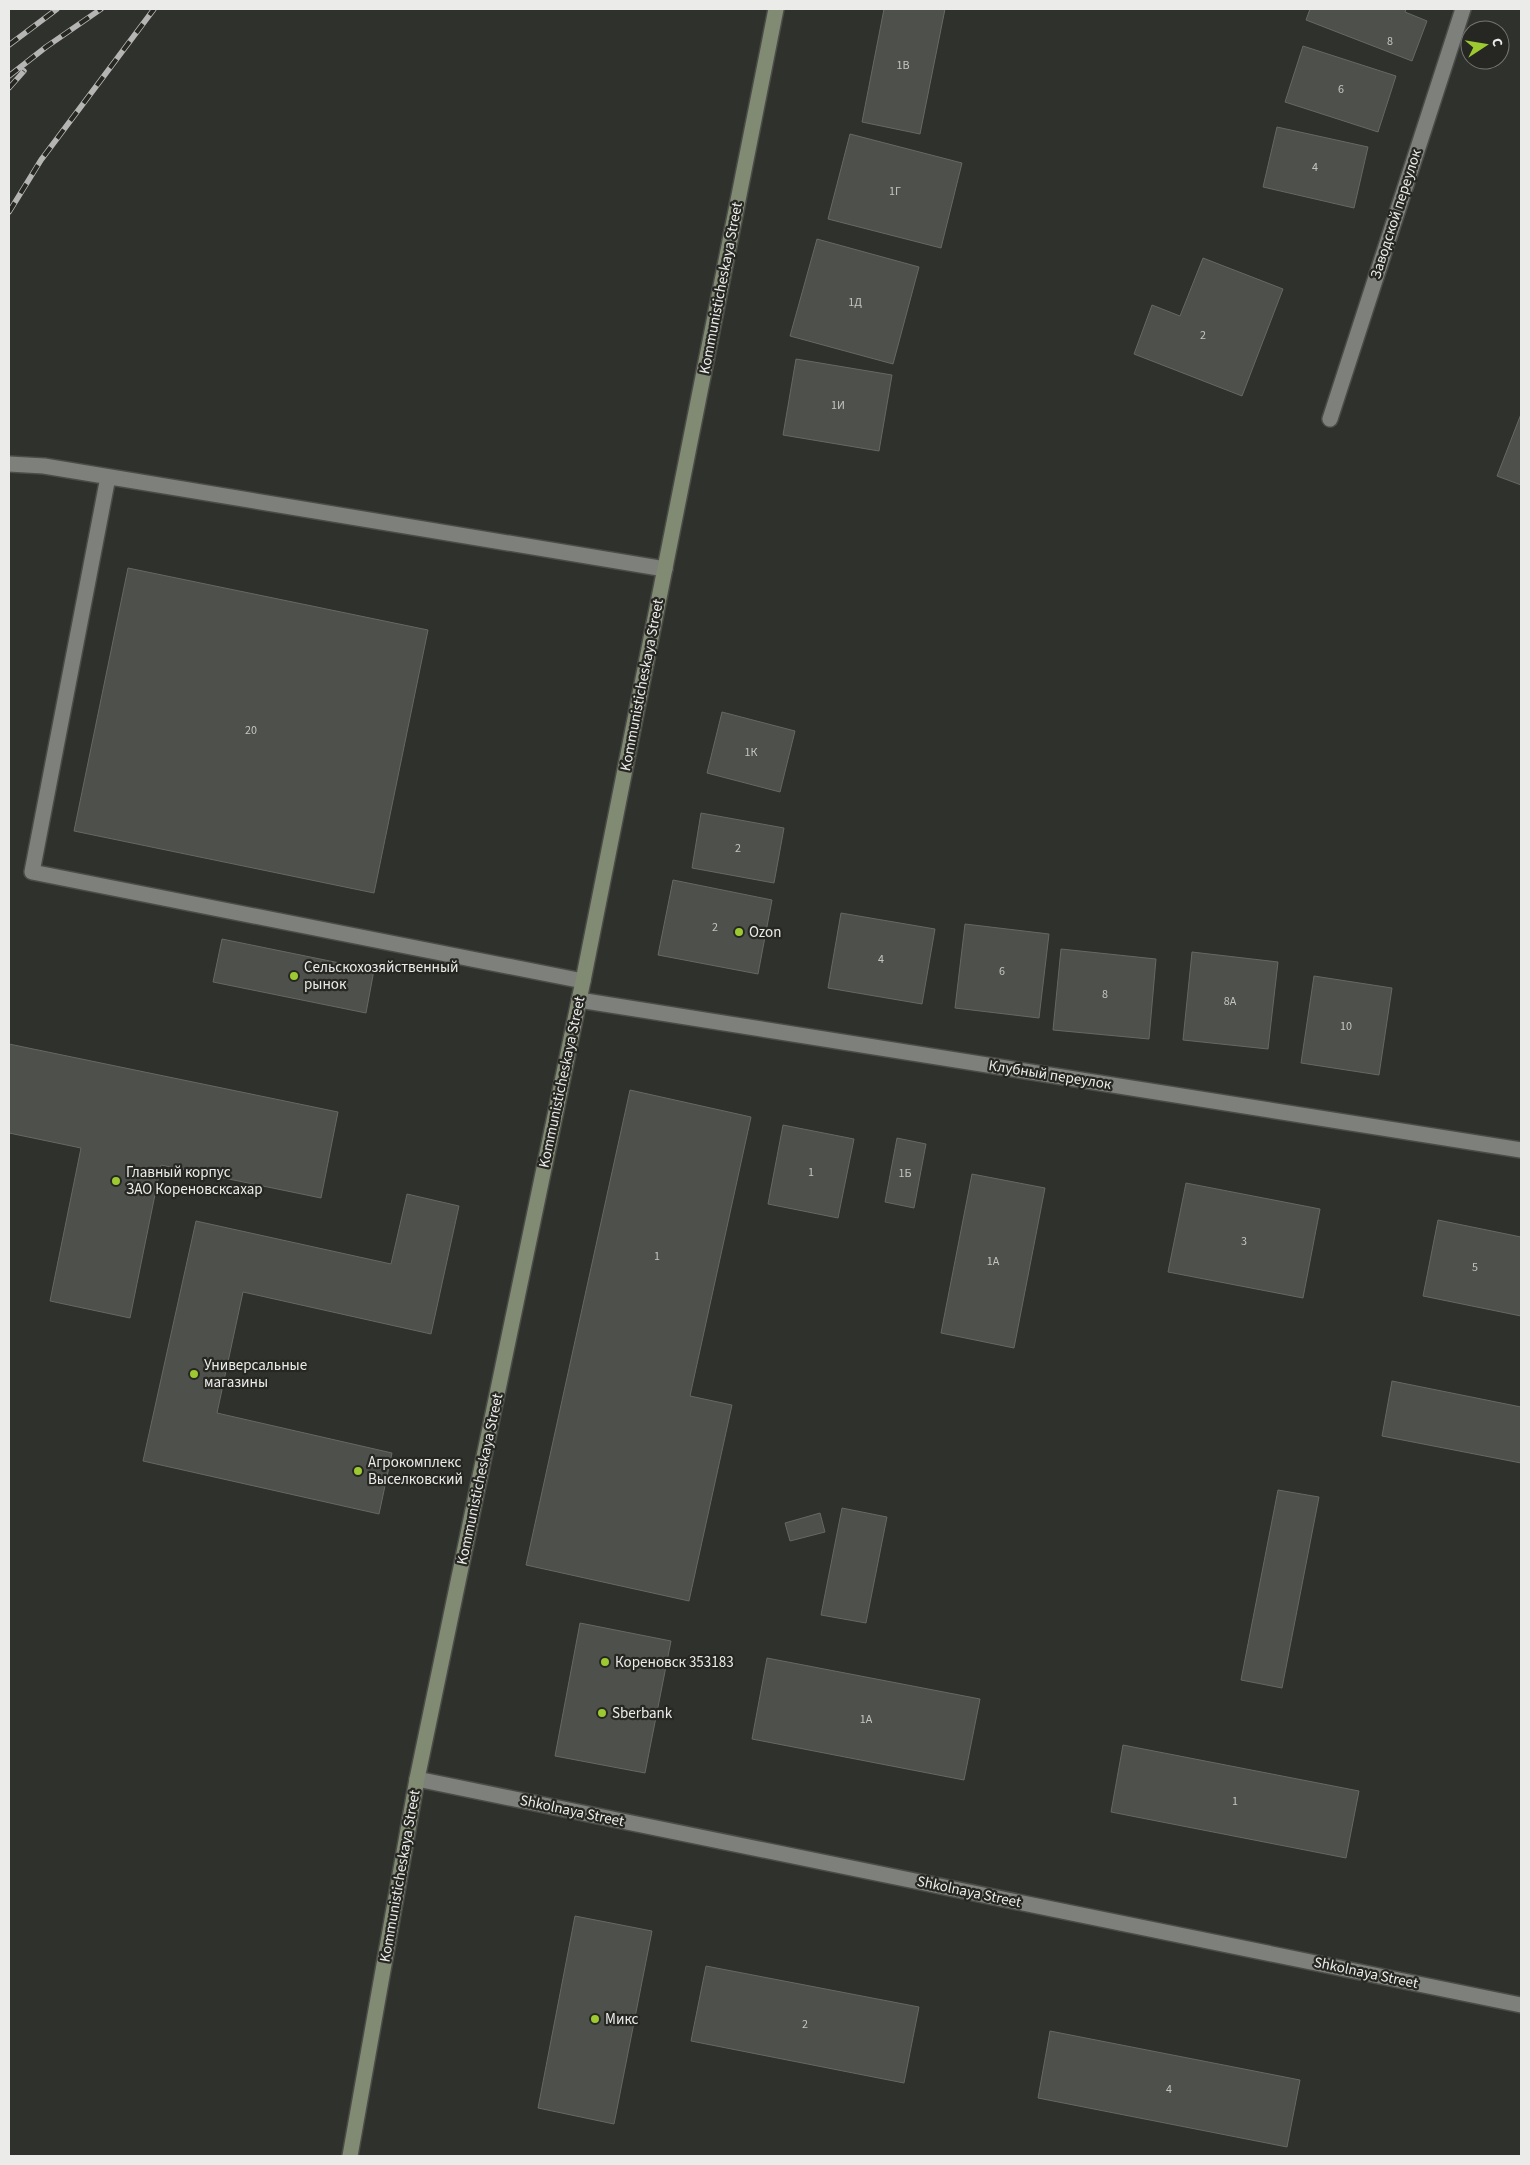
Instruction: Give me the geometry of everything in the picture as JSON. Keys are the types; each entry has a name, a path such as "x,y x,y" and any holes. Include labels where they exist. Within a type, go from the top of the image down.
{"street":[{"name":"Kommunisticheskaya Street","path":"350,2156 417,1779 583,981 776,9"},
{"name":"Заводской переулок","path":"1330,419 1463,9"},
{"path":"9,464 44,466 108,476 665,568"},
{"path":"108,476 32,872 583,981"},
{"name":"Клубный переулок","path":"579,1000 1521,1150"},
{"name":"Shkolnaya Street","path":"417,1779 1521,2005"}],"building":[{"path":"884,9 945,9 920,134 862,122"},
{"path":"1310,9 1406,9 1405,12 1427,21 1412,61 1306,20"},
{"path":"1303,46 1396,76 1378,132 1285,102"},
{"path":"1277,127 1368,147 1354,208 1263,187"},
{"path":"850,134 962,163 941,248 828,219"},
{"path":"817,239 919,267 893,364 790,336"},
{"path":"1203,258 1283,289 1242,396 1134,354 1152,305 1180,316"},
{"path":"796,359 892,375 879,451 783,435"},
{"path":"1521,414 1521,485 1497,476"},
{"path":"128,568 428,630 374,893 74,831"},
{"path":"722,712 795,731 780,792 707,773"},
{"path":"701,813 784,828 774,883 692,868"},
{"path":"673,880 772,900 758,974 658,955"},
{"path":"841,913 935,929 922,1004 828,988"},
{"path":"965,924 1049,934 1039,1018 955,1008"},
{"name":"Сельскохозяйственный рынок","path":"222,939 374,970 366,1013 213,982"},
{"path":"1061,949 1156,959 1149,1039 1053,1030"},
{"path":"1192,952 1278,962 1268,1049 1183,1040"},
{"path":"1314,976 1392,988 1379,1075 1301,1063"},
{"name":"Главный корпус ЗАО Кореновсксахар","path":"9,1044 338,1112 321,1198 161,1165 130,1318 50,1301 81,1148 9,1133"},
{"path":"630,1090 751,1117 690,1396 732,1405 689,1601 526,1565"},
{"path":"783,1125 854,1139 838,1218 768,1204"},
{"path":"897,1138 926,1144 914,1208 885,1202"},
{"path":"972,1174 1045,1188 1014,1348 941,1333"},
{"path":"1186,1183 1320,1209 1303,1298 1168,1272"},
{"name":"Универсальные магазины","path":"407,1194 459,1206 431,1334 243,1292 217,1413 392,1453 379,1514 143,1461 196,1221 391,1264"},
{"path":"1438,1220 1521,1237 1521,1316 1423,1296"},
{"path":"1392,1381 1521,1407 1521,1463 1382,1436"},
{"path":"1278,1490 1319,1497 1282,1688 1241,1680"},
{"path":"842,1508 887,1517 866,1623 821,1615"},
{"path":"820,1513 825,1532 790,1541 785,1523"},
{"path":"580,1623 671,1641 645,1773 555,1756"},
{"path":"767,1658 980,1699 964,1780 752,1739"},
{"path":"1123,1745 1359,1791 1346,1858 1111,1812"},
{"name":"Микс","path":"575,1916 652,1931 614,2124 538,2108"},
{"path":"706,1966 919,2007 904,2083 691,2041"},
{"path":"1050,2031 1300,2080 1287,2147 1038,2098"}],"railway":[{"path":"9,45 57,9"},
{"path":"9,76 46,47 101,9"},
{"path":"9,212 41,160 154,9"},
{"path":"9,88 24,71"}],"place":[{"name":"Ozon","path":"739,932"},
{"name":"Сельскохозяйственный рынок","path":"294,976"},
{"name":"Главный корпус ЗАО Кореновсксахар","path":"116,1181"},
{"name":"Универсальные магазины","path":"194,1374"},
{"name":"Агрокомплекс Выселковский","path":"358,1471"},
{"name":"Кореновск 353183","path":"605,1662"},
{"name":"Sberbank","path":"602,1713"},
{"name":"Микс","path":"595,2019"}]}
